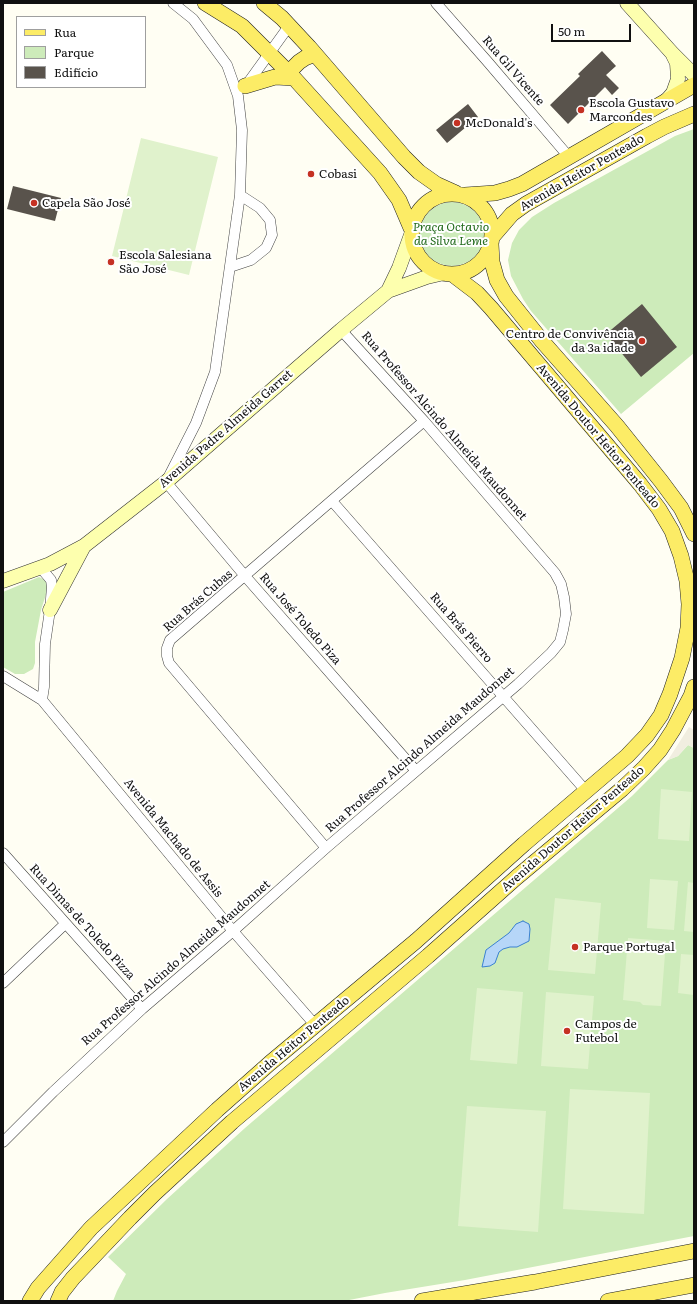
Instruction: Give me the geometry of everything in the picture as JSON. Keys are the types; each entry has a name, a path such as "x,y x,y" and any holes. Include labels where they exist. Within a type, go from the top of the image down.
{"main road":[{"path":"205,3 242,26 269,51 380,173 399,200 411,232 414,246 419,257 427,265 435,270 448,274 468,271 478,265 486,256 492,240 490,220 484,209 476,201 436,184 419,172 404,157 315,54 289,26 264,3"},
{"path":"292,75 299,62 315,54"},
{"path":"241,91 275,77 292,75"},
{"path":"411,232 420,209 430,200 443,194 495,193 522,184 694,85"},
{"name":"Avenida Heitor Penteado","path":"492,240 512,214 526,204 646,136 694,115"},
{"name":"Avenida Doutor Heitor Penteado","path":"492,240 492,262 497,280 506,296 542,341 617,426 661,481 681,508 694,534"},
{"name":"Avenida Doutor Heitor Penteado","path":"448,274 477,293 491,308 640,484 659,509 672,531 681,556 687,581 689,604 688,628 682,658 661,715 647,735 627,756 574,801"},
{"name":"Avenida Doutor Heitor Penteado","path":"467,921 622,789 644,768 660,750 673,730 691,696 694,687"},
{"name":"Avenida Heitor Penteado","path":"30,1301 38,1288 91,1228 217,1110 270,1063 316,1026 416,940 574,801"},
{"name":"Avenida Heitor Penteado","path":"58,1301 62,1292 73,1278 155,1193 232,1122 467,921"},
{"path":"422,1301 534,1282 694,1251"},
{"path":"608,1301 694,1285"}],"street":[{"path":"166,482 196,423 213,378 240,195 242,130 241,91 227,65 193,19 173,3"},
{"name":"Rua Gil Vicente","path":"436,3 569,157"},
{"path":"627,3 694,75"},
{"path":"241,91 269,51 289,26"},
{"path":"666,101 673,94 678,79 677,63 672,53"},
{"path":"230,267 251,260 266,248 272,235 270,220 260,208 240,195"},
{"name":"Avenida Padre Almeida Garret","path":"3,581 50,564 84,546 166,482 388,291 399,268 411,232"},
{"path":"388,291 427,277 448,274"},
{"name":"Rua Professor Alcindo Almeida Maudonnet","path":"3,1142 53,1092 142,1009 503,696 551,653 560,642 566,614 561,584 555,573 424,421 341,330"},
{"name":"Rua Brás Cubas","path":"326,848 169,663 167,648 170,640 424,421"},
{"name":"Rua José Toledo Piza","path":"166,482 245,576 416,771"},
{"name":"Rua Brás Pierro","path":"332,501 586,791"},
{"path":"50,610 84,546"},
{"path":"40,567 51,580 52,587 46,633 44,687 42,700"},
{"name":"Avenida Machado de Assis","path":"3,676 42,700 233,931 316,1026"},
{"name":"Rua Dimas de Toledo Pizza","path":"3,853 142,1009"},
{"path":"3,983 66,924"}],"green space":[{"path":"694,129 694,353 621,414 531,311 523,299 511,276 508,260 512,243 519,230 532,217 554,203 675,136"},
{"path":"141,138 218,157 189,275 112,256"},
{"name":"Praça Octavio da Silva Leme","path":"452,202 470,208 478,216 484,234 478,252 470,260 452,266 434,260 426,252 420,234 426,216 434,208"},
{"path":"39,577 48,583 48,588 41,610 35,642 35,663 33,669 24,674 15,674 3,667 3,592"},
{"name":"Parque Portugal","path":"688,745 694,748 694,1236 465,1280 344,1301 113,1301 126,1274 108,1257 167,1199 245,1128 632,796 668,760 678,756"},
{"path":"661,789 692,792 689,841 658,839"},
{"path":"650,879 678,881 674,930 647,928"},
{"path":"688,882 694,883 694,932 684,931"},
{"path":"555,898 601,903 595,974 548,970"},
{"path":"628,938 666,941 661,1006 643,1005 640,1002 623,1000"},
{"path":"681,954 694,955 694,995 678,993"},
{"path":"477,988 523,992 517,1064 470,1060"},
{"name":"Campos de Futebol","path":"546,992 594,996 588,1069 541,1066"},
{"path":"570,1089 650,1093 644,1214 563,1209"},
{"path":"467,1106 546,1111 538,1232 458,1226"}],"shaded area":[{"path":"689,727 694,730 694,748 688,745 678,756 668,760"}],"water":[{"path":"523,921 529,924 529,941 517,947 503,949 499,952 495,963 490,966 482,967 486,950 509,933 516,924"}],"building":[{"path":"602,51 616,66 606,75 619,88 612,95 605,87 568,124 550,105 580,76 578,74"},
{"name":"McDonald's","path":"468,104 478,117 447,143 436,130"},
{"name":"Capela São José","path":"13,186 61,198 55,221 7,209"},
{"name":"Centro de Convivência da 3a idade","path":"642,304 677,347 641,377 606,334"}],"place":[{"name":"Escola Gustavo Marcondes","path":"581,110"},
{"name":"McDonald's","path":"457,123"},
{"name":"Cobasi","path":"311,174"},
{"name":"Capela São José","path":"34,203"},
{"name":"Escola Salesiana São José","path":"111,262"},
{"name":"Centro de Convivência da 3a idade","path":"642,341"},
{"name":"Parque Portugal","path":"575,947"},
{"name":"Campos de Futebol","path":"567,1031"}]}
